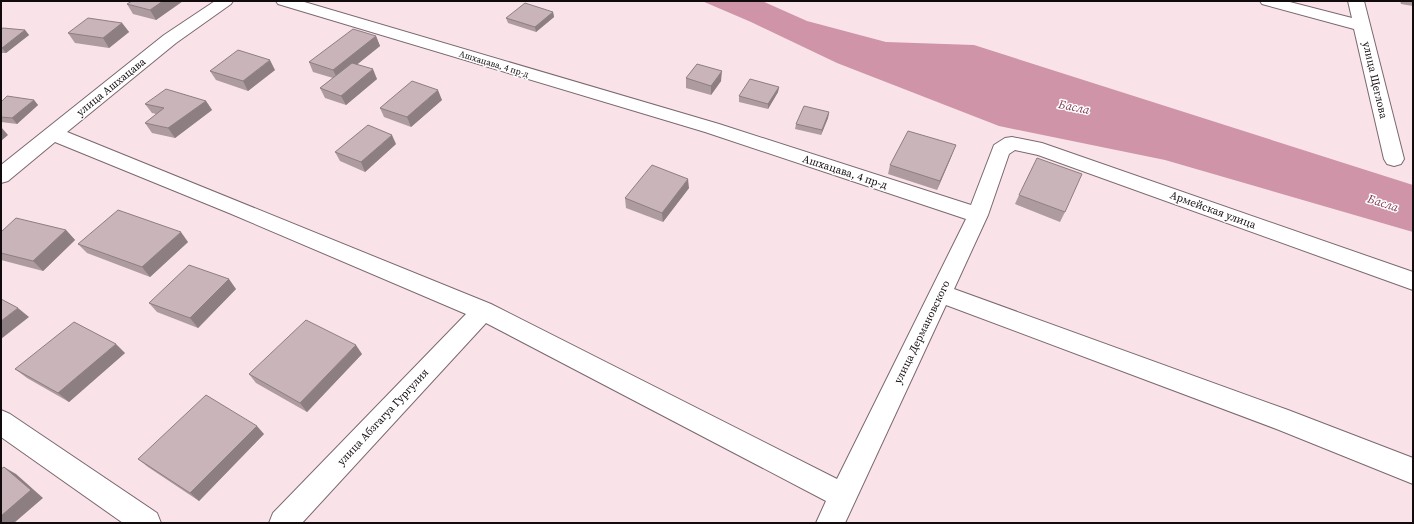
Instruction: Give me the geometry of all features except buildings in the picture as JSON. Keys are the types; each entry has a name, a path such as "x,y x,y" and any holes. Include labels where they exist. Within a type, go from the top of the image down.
{"street":[{"name":"улица Ашхацава","path":"1,176 170,39 225,1"},
{"name":"Ашхацава, 4 пр-д","path":"284,1 708,127 978,215"},
{"path":"1268,1 1363,26"},
{"name":"улица Щеглова","path":"1356,1 1394,159"},
{"path":"53,134 236,208 483,311 843,496"},
{"name":"улица Дермановского","path":"830,523 978,215 1001,150 1012,143"},
{"name":"Армейская улица","path":"1012,143 1042,149 1413,281"},
{"path":"940,293 1288,422 1413,471"},
{"name":"улица Абзгагуа Гургулия","path":"283,523 483,311"},
{"path":"1,422 147,523"}],"water":[{"name":"Басла","path":"702,1 762,1 807,21 886,42 974,45 1413,185 1413,232 1165,160 999,126 837,63 751,22"}]}
